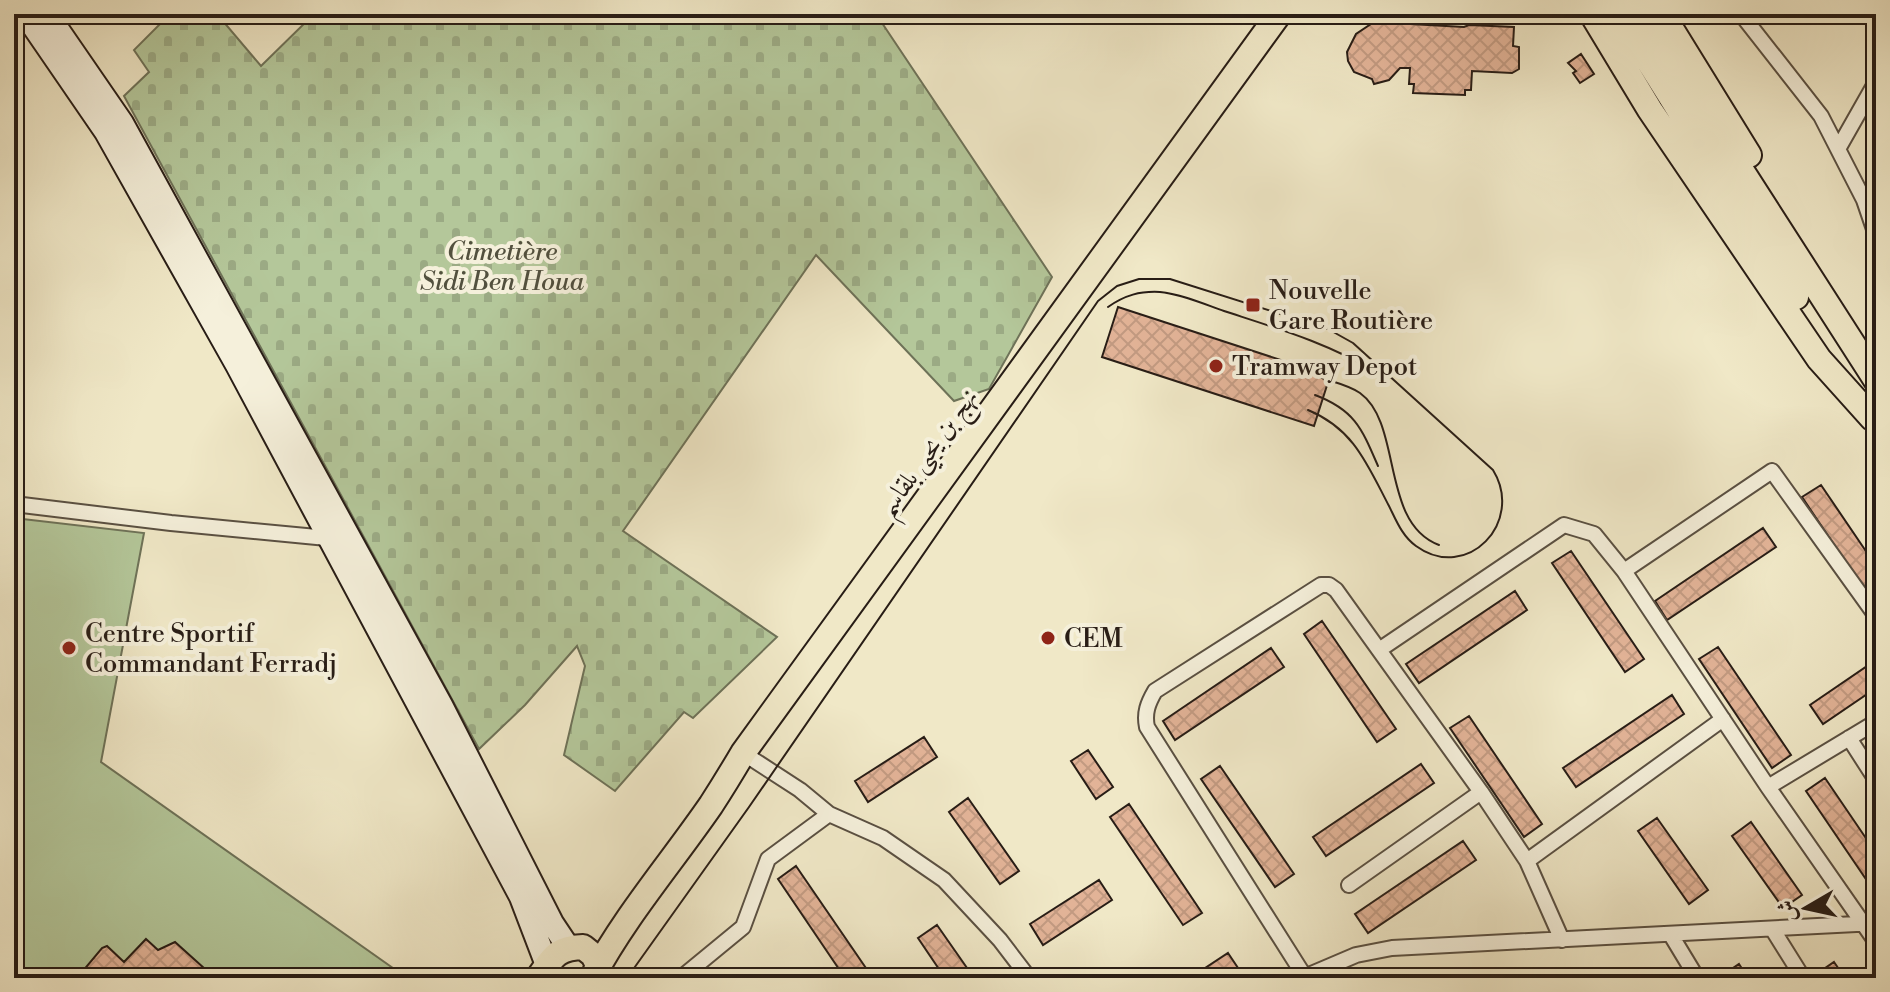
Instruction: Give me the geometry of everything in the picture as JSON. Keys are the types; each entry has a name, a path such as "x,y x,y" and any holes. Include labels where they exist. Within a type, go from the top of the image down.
{"main road":[{"path":"25,14 106,132 336,535 441,705 552,923 585,959"},
{"path":"47,14 122,123 336,535 521,897 542,971"},
{"name":"نهج بن يحيى بلقاسم","path":"542,971 556,953 585,959 623,924 711,805 743,753 1279,14"},
{"path":"1592,14 1650,110 1819,359 1874,422"},
{"path":"1619,14 1874,422"},
{"path":"1641,14 1876,380"},
{"path":"1662,14 1876,362"}],"street":[{"path":"1741,14 1821,116 1864,200 1876,235"},
{"path":"1838,149 1876,82"},
{"path":"1624,571 1772,471 1876,616"},
{"path":"14,504 171,523 336,535"},
{"path":"1379,650 1560,526 1594,534 1624,571 1768,787 1870,924 1876,942"},
{"path":"1562,940 1527,861 1481,792 1336,590 1329,585 1321,585 1155,691 1145,715 1147,727 1304,977 1356,955 1392,948 1671,935 1773,930 1870,924"},
{"path":"1527,861 1723,719"},
{"path":"1768,787 1876,722"},
{"path":"1849,738 1876,780"},
{"path":"743,753 800,790 829,814 883,838 944,880 1000,940 1029,978"},
{"path":"1349,885 1481,792"},
{"path":"681,978 743,927 768,859 829,814"},
{"path":"1773,930 1803,978"},
{"path":"1671,935 1697,978"}],"green space":[{"name":"Cimetière Sidi Ben Houa","path":"170,14 217,14 261,66 314,14 876,14 1052,277 989,389 954,401 816,255 623,531 777,637 693,718 684,712 615,791 564,755 585,666 577,646 525,705 479,749 124,96 149,72 134,50"},
{"name":"Centre Sportif Commandant Ferradj","path":"14,518 144,533 101,762 407,978 14,978"}],"building":[{"path":"1374,22 1514,27 1513,46 1519,47 1519,69 1512,73 1472,71 1471,90 1465,90 1465,95 1413,93 1414,84 1409,84 1410,68 1400,68 1389,80 1374,84 1372,79 1354,72 1347,52 1356,34"},
{"path":"1581,54 1594,74 1580,83 1573,73 1576,71 1568,63"},
{"name":"Tramway Depot","path":"1118,307 1330,376 1314,426 1102,357"},
{"path":"1821,485 1876,566 1875,606 1802,497"},
{"path":"1763,528 1776,547 1667,620 1655,601"},
{"path":"1571,551 1644,659 1625,672 1552,563"},
{"path":"1515,591 1527,610 1419,683 1406,664"},
{"path":"1322,621 1396,729 1377,742 1304,634"},
{"path":"1718,647 1791,755 1772,768 1699,659"},
{"path":"1271,648 1284,667 1175,740 1163,721"},
{"path":"1876,660 1876,688 1823,724 1810,705"},
{"path":"1672,695 1684,714 1576,787 1563,768"},
{"path":"1469,716 1542,824 1524,837 1450,728"},
{"path":"924,737 937,757 868,802 855,781"},
{"path":"1088,750 1113,787 1096,799 1071,761"},
{"path":"1421,764 1434,783 1326,856 1313,837"},
{"path":"1220,766 1294,874 1275,887 1201,779"},
{"path":"1825,778 1876,853 1876,894 1806,791"},
{"path":"968,798 1019,871 1000,884 949,812"},
{"path":"1129,804 1202,913 1183,925 1110,817"},
{"path":"1657,818 1708,890 1689,904 1638,831"},
{"path":"1751,822 1802,895 1783,908 1732,836"},
{"path":"1463,841 1476,860 1368,933 1355,914"},
{"path":"796,866 870,974 864,978 845,978 778,879"},
{"path":"1099,880 1112,900 1043,945 1030,924"},
{"path":"937,925 974,978 945,978 918,938"},
{"path":"146,939 158,950 175,942 215,978 77,978 102,948 107,946 124,962"},
{"path":"1228,953 1242,974 1235,978 1190,978"},
{"path":"1834,962 1845,978 1817,978 1815,975"},
{"path":"1739,964 1748,978 1720,977"}],"tram line":[{"path":"627,978 749,807 1098,301 1117,286 1139,279 1170,279 1328,329 1353,343 1493,470 1501,490 1502,509 1496,527 1486,541 1471,552 1454,557 1435,555 1416,546 1400,528 1358,449 1337,427 1308,410"},
{"path":"1108,307 1139,293 1176,295 1303,338 1341,353 1377,373"},
{"path":"1319,377 1356,390 1373,408 1382,427 1399,495 1408,516 1420,533 1439,545"},
{"path":"1315,395 1339,407 1356,422 1378,466"}],"place":[{"name":"Nouvelle Gare Routière","path":"1253,305"},
{"name":"Tramway Depot","path":"1216,366"},
{"name":"CEM","path":"1048,638"},
{"name":"Centre Sportif Commandant Ferradj","path":"69,648"}]}
